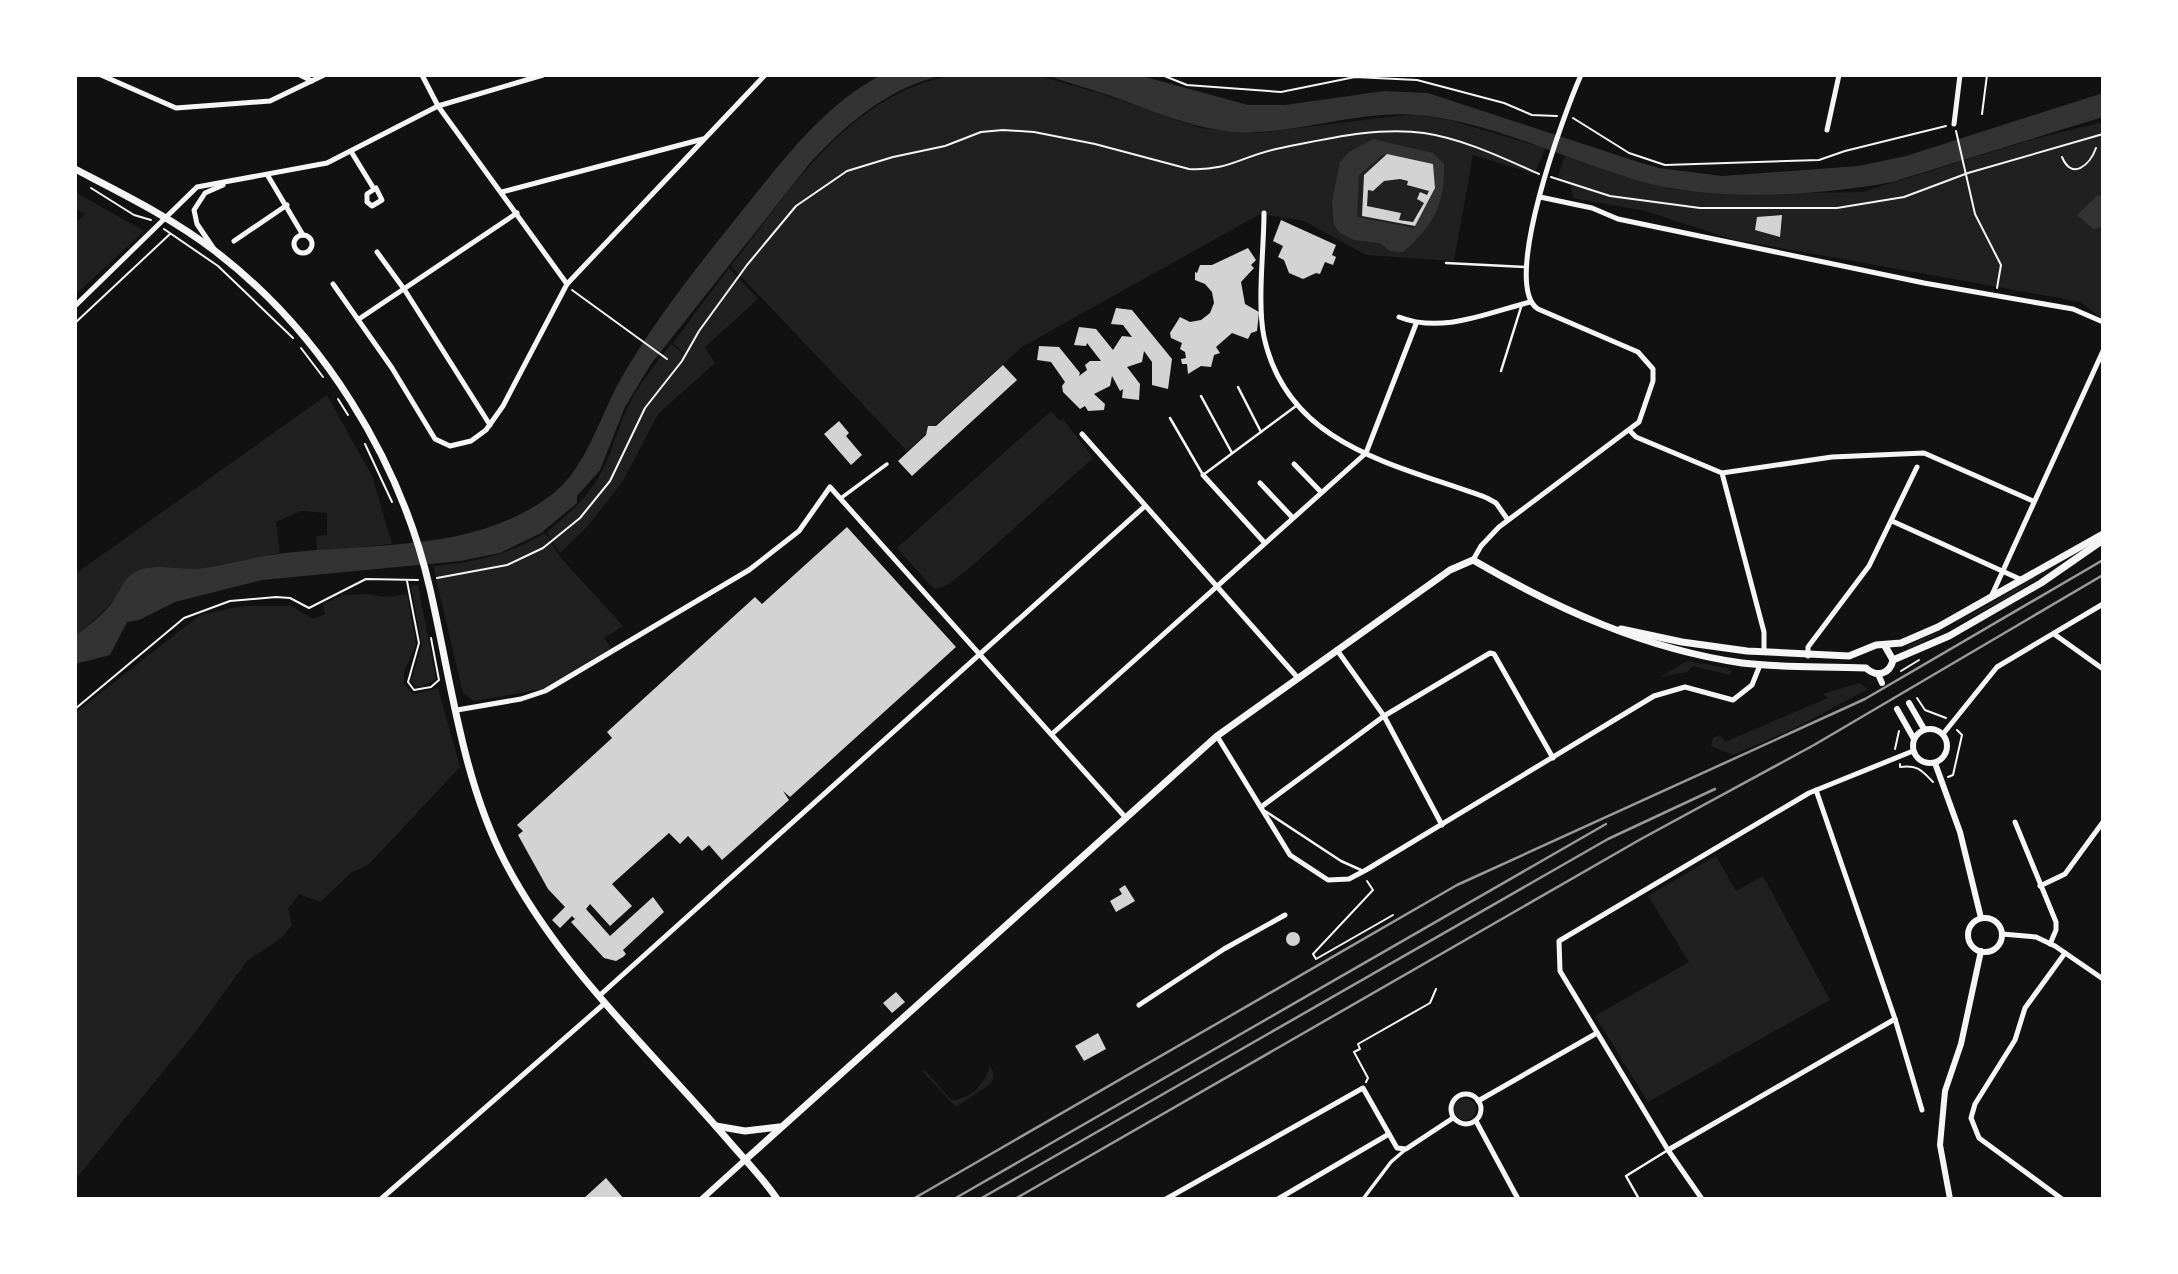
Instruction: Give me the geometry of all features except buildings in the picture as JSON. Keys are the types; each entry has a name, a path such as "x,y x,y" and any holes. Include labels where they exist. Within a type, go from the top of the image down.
{"main road":[{"path":"75,169 167,218 216,251 276,306 327,367 379,450 409,520 430,591 472,779 495,841 524,897 550,938 598,996 778,1199"},
{"path":"1594,621 1670,640 1808,656 1849,656 1875,645 1901,643 1938,627 2103,534"},
{"path":"1893,660 1949,636 2041,583 2103,540"},
{"path":"745,1160 1217,736 1438,577 1473,560 1531,592 1594,621 1667,648 1760,665 1866,668 1878,674 1892,672 1893,660 1885,646"},
{"path":"1866,668 1863,658 1867,650"},
{"path":"1760,665 1764,652"},
{"path":"716,1126 745,1131 780,1127"}],"street":[{"path":"101,75 177,108 270,101 324,75"},
{"path":"300,75 312,81"},
{"path":"422,75 438,106 567,284"},
{"path":"75,306 197,187 327,163 352,153 438,106 543,75"},
{"path":"333,284 359,319 439,443 450,446 468,443 490,425 567,284 765,75"},
{"path":"1530,302 1525,267 1540,197 1581,75"},
{"path":"1827,130 1839,75"},
{"path":"1954,124 1960,75"},
{"path":"502,192 706,138"},
{"path":"352,153 374,190"},
{"path":"268,176 303,235"},
{"path":"216,251 197,224 194,210 205,193 230,181"},
{"path":"1540,197 1592,208 1618,219 1995,296 2082,311 2103,322"},
{"path":"234,241 287,205"},
{"path":"359,319 517,213"},
{"path":"1264,213 1264,336 1282,383 1296,407 1318,427 1366,453 1487,498 1508,520"},
{"path":"377,252 404,289 490,425"},
{"path":"1399,317 1416,324 1467,320 1530,302 1638,352 1649,363 1653,381 1639,422 1508,520 1481,546 1473,560"},
{"path":"1052,734 1263,541 1366,453 1416,324"},
{"path":"1990,598 2103,351"},
{"path":"1630,431 1636,437 1722,473 1817,459 1924,453 2033,501"},
{"path":"1082,434 1298,678"},
{"path":"840,499 887,464"},
{"path":"1294,464 1321,492"},
{"path":"1808,656 1808,647 1869,566 1917,467"},
{"path":"1722,473 1764,632 1764,652"},
{"path":"1203,475 1263,541"},
{"path":"1260,483 1292,517"},
{"path":"457,710 521,699 545,691 731,581 799,531 830,487 1126,818"},
{"path":"598,996 1145,506"},
{"path":"1892,521 2022,580"},
{"path":"1943,734 1953,726 1984,680 1997,667 2103,604"},
{"path":"2054,634 2103,669"},
{"path":"1337,650 1384,716 1442,825"},
{"path":"1262,808 1384,716 1492,652 1553,758"},
{"path":"1217,736 1290,855 1320,876 1339,881 1364,872 1667,690 1685,687 1726,700 1740,697 1752,685 1760,665"},
{"path":"1878,674 1882,683"},
{"path":"1909,703 1924,729"},
{"path":"1897,709 1914,739 1913,751 1924,763 1941,760 1948,747 1943,734 1931,728 1924,729 1914,739"},
{"path":"1702,1199 1668,1150 1560,971 1559,942 1816,790 1913,751"},
{"path":"1935,763 1960,832 1981,918"},
{"path":"1816,790 1895,1019 1922,1110"},
{"path":"2015,822 2056,922 2056,930 2050,944"},
{"path":"2040,886 2066,874 2103,822"},
{"path":"1139,1005 1224,949 1285,915"},
{"path":"1981,951 1970,942 1968,932 1972,923 1981,918 1995,921 2002,934"},
{"path":"2002,934 2036,937 2103,979"},
{"path":"1981,951 1996,948 2002,934"},
{"path":"1950,1199 1940,1145 1945,1091 1961,1044 1981,951"},
{"path":"2062,1199 1979,1138 1971,1118 1975,1104 2015,1040 2025,1008 2065,953"},
{"path":"381,1199 605,1003"},
{"path":"1668,1150 1895,1019"},
{"path":"1478,1101 1597,1033"},
{"path":"1166,1199 1363,1088 1397,1148 1406,1149"},
{"path":"1468,1094 1478,1101 1481,1113 1476,1121 1463,1125 1453,1118 1450,1109 1455,1097 1468,1094"},
{"path":"1363,1199 1391,1162 1453,1118"},
{"path":"1476,1121 1518,1199"},
{"path":"1278,1199 1389,1134"},
{"path":"702,1199 745,1160"}],"lane":[{"path":"1446,263 1525,267"},
{"path":"1501,371 1522,304"},
{"path":"1238,387 1261,432"},
{"path":"1201,397 1232,453"},
{"path":"1170,418 1203,475 1296,407"},
{"path":"1262,808 1341,861 1364,872"},
{"path":"1639,1199 1626,1176 1668,1150"}],"path":[{"path":"1162,75 1187,85 1281,92 1355,77 1417,80 1504,103 1532,115 1566,116 1583,122 1629,153 1665,164 1819,160 1954,124 1968,173 1975,214 2001,265 1995,296"},
{"path":"1982,114 1987,75"},
{"path":"434,578 484,572 507,565 543,548 580,518 610,481 645,408 682,361 699,331 747,265 802,200 858,166 945,146 981,132 1034,132 1094,144 1189,169 1222,168 1248,155 1336,138 1405,131 1459,142 1545,176 1610,196 1700,208 1837,208 1877,202 1904,197 1968,173 2103,134"},
{"path":"2062,157 2067,166 2076,170 2084,168 2092,160 2096,148"},
{"path":"88,186 134,215 151,220"},
{"path":"160,226 218,266 259,302 295,341 329,386"},
{"path":"75,323 171,234"},
{"path":"567,284 574,292 667,359"},
{"path":"336,395 351,419"},
{"path":"362,438 397,512"},
{"path":"75,709 184,618 230,601 264,598 290,598 309,608 366,579 421,579"},
{"path":"407,581 419,643 408,682 414,690 422,691 439,680"},
{"path":"1901,671 1919,660"},
{"path":"1917,698 1925,710 1944,716 1962,735 1953,775"},
{"path":"1367,881 1373,890 1313,954 1316,959 1393,915"},
{"path":"1363,1088 1368,1078 1354,1052 1360,1049 1358,1044 1430,1003 1436,989"}],"shaded area":[{"path":"981,73 1035,75 1096,92 1200,128 1258,133 1413,114 1449,120 1545,148 1535,174 1473,155 1454,261 1366,255 1304,221 1260,214 1022,347 907,451 731,266 824,150 851,125 881,103 913,87 949,76"},
{"path":"881,75 945,75 906,88 871,108 854,120 810,163 651,364 625,407 600,470 577,496 577,503 541,533 500,553 460,561 262,580 175,602 139,620 127,622 110,655 75,664 75,636 103,613 129,577 140,570 158,567 205,568 278,554 384,546 454,537 519,515 550,496 574,471 623,375 666,310 713,248 775,170 823,117"},
{"path":"1047,75 1138,75 1248,105 1285,105 1384,91 1428,93 1659,168 1722,176 1858,166 1906,156 2103,93 2103,117 1892,182 1832,191 1732,194 1668,188 1640,181 1509,136 1428,116 1365,116 1260,132 1221,130 1163,115"},
{"path":"2103,122 2103,320 2081,302 1731,239 1645,211 1573,198 1571,186 1558,177 1565,155 1671,189 1729,194 1862,192 2034,139"},
{"path":"1373,139 1433,153 1444,164 1442,191 1435,214 1422,233 1403,252 1390,251 1380,243 1354,240 1340,233 1334,225 1332,201 1340,162 1349,152","holes":["1384,154 1433,164 1435,188 1414,228 1357,217 1359,175"]},
{"path":"75,192 144,231 75,295 75,223 85,214 75,209"},
{"path":"2098,195 2103,197 2103,227 2093,229 2077,215"},
{"path":"729,268 758,299 705,347 715,363 658,414 623,481 587,527 560,553 547,532 577,505 596,482 632,399 671,344 690,360 673,343"},
{"path":"327,395 372,476 392,544 317,551 316,536 327,535 327,513 301,511 276,522 280,553 204,569 150,567 75,636 75,574"},
{"path":"1051,411 1060,421 1063,419 1093,458 966,571 947,585 934,589 897,548"},
{"path":"545,533 560,557 623,626 604,638 611,648 542,689 474,701 463,693 433,566 491,557"},
{"path":"2057,565 2005,599 1908,649 1907,646 1950,627"},
{"path":"418,585 436,679 422,687 416,687 411,681 422,645 411,586"},
{"path":"407,594 416,644 404,672 404,684 413,694 438,688 460,767 368,865 352,872 320,902 299,894 288,909 292,925 280,939 247,961 200,1026 75,1180 75,713 200,615 243,606 291,606 314,619 325,614 323,604 343,595 385,597"},
{"path":"1687,661 1732,671 1730,675 1693,666 1687,672 1660,677"},
{"path":"1859,683 1868,689 1797,727 1733,755 1711,746 1713,738 1720,735 1725,742 1828,698 1823,694"},
{"path":"1716,856 1736,891 1763,876 1830,1000 1648,1102 1595,1016 1689,962 1648,896"},
{"path":"990,1066 994,1073 992,1083 956,1107 922,1071 924,1069 951,1100 971,1094 985,1078"},
{"path":"1465,1098 1473,1101 1476,1109 1473,1117 1465,1120 1457,1117 1454,1109 1457,1101"}],"railway":[{"path":"913,1199 1457,885 1865,699 2103,560"},
{"path":"1015,1199 1641,839 1814,745 2103,575"},
{"path":"980,1199 1608,839 1715,789"},
{"path":"954,1199 1606,824"}]}
